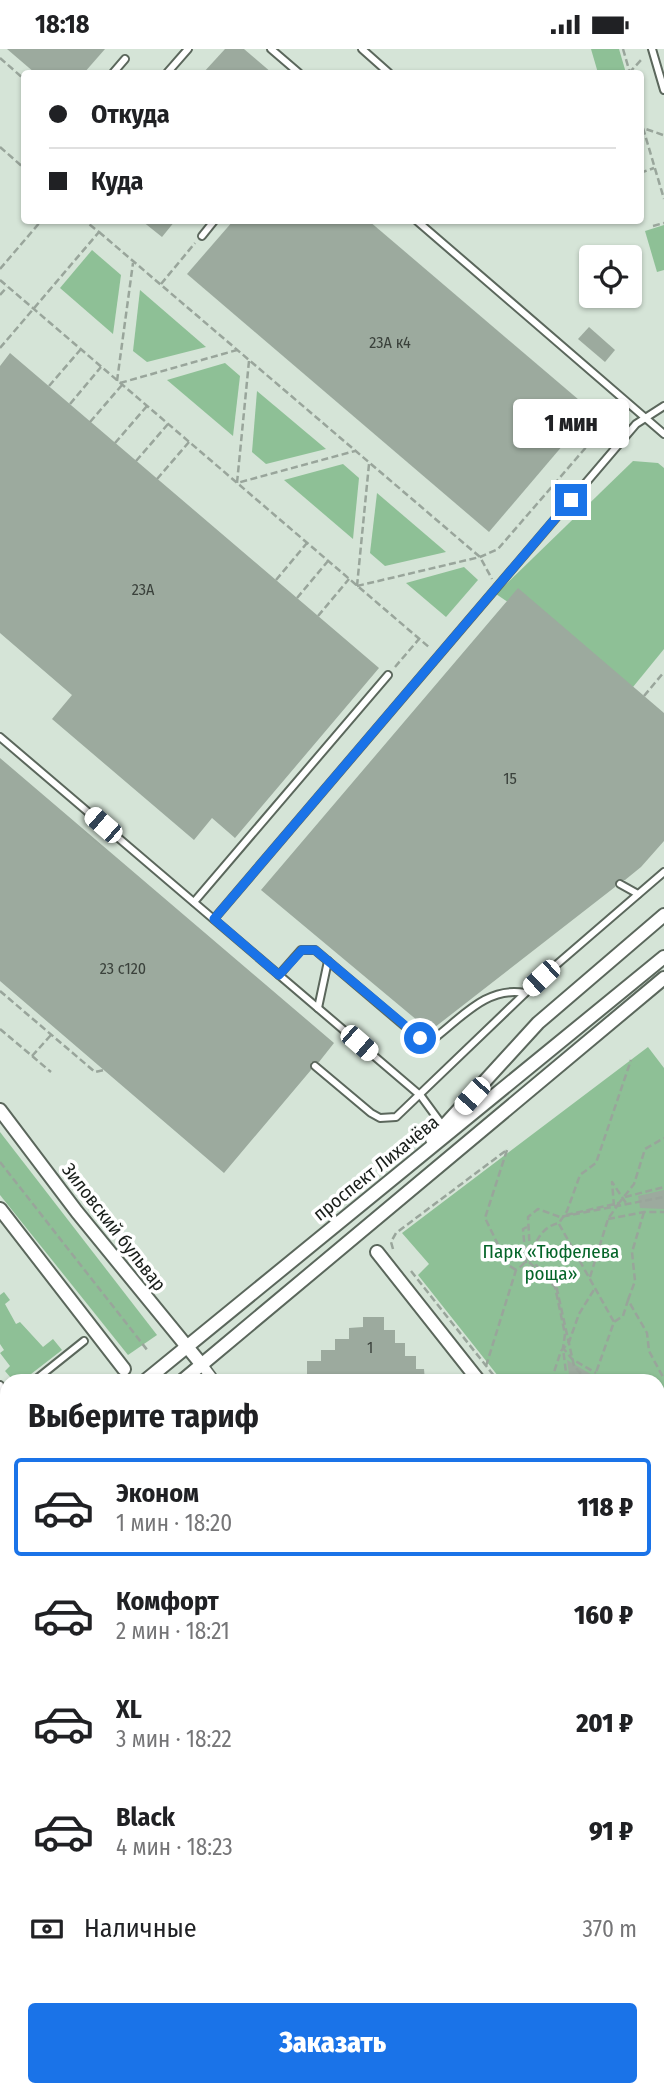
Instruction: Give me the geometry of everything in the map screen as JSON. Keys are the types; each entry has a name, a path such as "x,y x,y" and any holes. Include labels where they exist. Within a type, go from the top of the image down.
{"street":[{"path":"432,1140 538,1023 664,915"},
{"name":"проспект Лихачёва","path":"154,1374 664,957"},
{"name":"проспект Лихачёва","path":"191,1374 664,978"},
{"name":"Зиловский бульвар","path":"0,1110 202,1365"},
{"path":"0,1209 124,1370"},
{"path":"376,1252 473,1374"},
{"path":"202,1365 209,1374"}],"lane":[{"path":"170,70 188,49"},
{"path":"271,49 296,70"},
{"path":"362,49 386,70"},
{"path":"652,49 664,90"},
{"path":"116,70 125,59"},
{"path":"201,236 211,224"},
{"path":"421,224 646,415 664,434"},
{"path":"214,919 646,415 664,406"},
{"path":"194,902 388,675"},
{"path":"0,737 421,1095 443,1126"},
{"path":"315,1066 380,1118 396,1117 525,993 664,872"},
{"path":"620,884 638,894"},
{"path":"279,975 297,954 306,949 315,950 414,1034 425,1039 436,1037 494,994 511,990 525,993"},
{"path":"318,1008 328,961"},
{"path":"43,1374 84,1342"}],"path":[{"path":"623,49 629,70"},
{"path":"0,58 21,76"},
{"path":"633,70 641,60"},
{"path":"644,128 663,135"},
{"path":"644,131 664,199"},
{"path":"0,147 21,165"},
{"path":"644,172 655,168"},
{"path":"659,182 664,181"},
{"path":"653,226 664,223"},
{"path":"0,269 38,224"},
{"path":"89,224 480,557 488,575 499,585"},
{"path":"0,348 99,232"},
{"path":"160,284 201,236"},
{"path":"90,422 120,383 133,261"},
{"path":"0,280 438,655"},
{"path":"0,295 7,287"},
{"path":"49,386 80,349"},
{"path":"120,383 237,350"},
{"path":"237,483 250,361"},
{"path":"70,404 101,367"},
{"path":"357,586 480,557 506,542 628,400"},
{"path":"116,443 147,406"},
{"path":"136,461 168,424"},
{"path":"157,479 189,442"},
{"path":"237,483 355,451"},
{"path":"357,586 369,463"},
{"path":"276,580 307,543"},
{"path":"297,598 328,561"},
{"path":"318,616 349,579"},
{"path":"388,675 419,639"},
{"path":"644,696 664,672"},
{"path":"0,991 95,1072 104,1070"},
{"path":"0,1029 51,1072"},
{"path":"32,1056 51,1034"},
{"path":"486,1366 516,1270 527,1262 539,1234 559,1223 566,1215 579,1176 596,1163 631,1060"},
{"path":"590,1277 608,1219 635,1184 645,1149 664,1138"},
{"path":"395,1254 391,1242 396,1233 508,1149 485,1218 509,1265 516,1270"},
{"path":"0,1162 148,1351"},
{"path":"614,1206 612,1182 626,1203"},
{"path":"625,1196 664,1187"},
{"path":"581,1374 574,1366 556,1285 533,1260 527,1227 530,1214 534,1210 560,1217 664,1196"},
{"path":"566,1215 619,1203"},
{"path":"608,1219 644,1212 664,1212"},
{"path":"595,1374 614,1322 623,1316 635,1281 632,1252 644,1212"},
{"path":"559,1223 614,1322"},
{"path":"527,1227 523,1229 527,1262 555,1287 565,1334 563,1348 566,1374"},
{"path":"415,1275 492,1374"},
{"path":"554,1374 563,1348 595,1288"},
{"path":"628,1300 647,1333 649,1351 661,1374"},
{"path":"563,1348 590,1374"}],"green space":[{"path":"591,49 619,49 625,70 597,70"},
{"path":"664,225 664,270 657,272 645,231"},
{"path":"92,250 121,275 113,334 60,288"},
{"path":"140,290 206,347 147,362 133,351"},
{"path":"225,363 240,376 233,436 167,380"},
{"path":"257,391 326,449 266,464 252,452"},
{"path":"633,461 658,463 664,468 664,649 633,687 496,594"},
{"path":"343,464 359,478 353,539 284,480"},
{"path":"377,493 446,552 385,566 370,553"},
{"path":"464,567 478,580 446,617 406,583"},
{"name":"Парк «Тюфелева роща»","path":"648,1047 664,1068 664,1374 496,1374 418,1275 429,1264 402,1233"},
{"path":"0,1132 157,1335 128,1355 0,1195"},
{"path":"4,1292 10,1300 5,1304 16,1324 20,1322 43,1347 53,1339 62,1350 31,1374 8,1374 5,1371 10,1366 0,1353 4,1350 0,1344 0,1295"}],"building":[{"path":"7,49 105,49 87,70 32,70"},
{"path":"225,49 244,49 268,70 206,70"},
{"path":"146,224 173,224 162,237"},
{"path":"230,224 373,224 592,411 489,532 187,274"},
{"path":"589,327 615,350 605,362 578,339"},
{"path":"10,353 379,668 235,838 212,818 194,840 52,719 72,695 0,633 0,366"},
{"path":"518,588 664,713 664,841 641,867 625,880 617,880 615,887 430,1031 261,890"},
{"path":"0,758 334,1043 319,1062 311,1062 311,1070 224,1173 0,981"},
{"path":"664,1190 664,1209 640,1208 638,1196"},
{"path":"363,1317 384,1317 384,1330 395,1330 395,1343 405,1343 405,1356 416,1356 416,1369 424,1369 424,1374 307,1374 307,1361 321,1361 321,1350 335,1350 335,1339 349,1339 349,1328 363,1327"},
{"path":"567,1360 590,1374 569,1374"}],"route":[{"path":"420,1038 315,950 302,950 279,975 214,919 571,500"}]}
